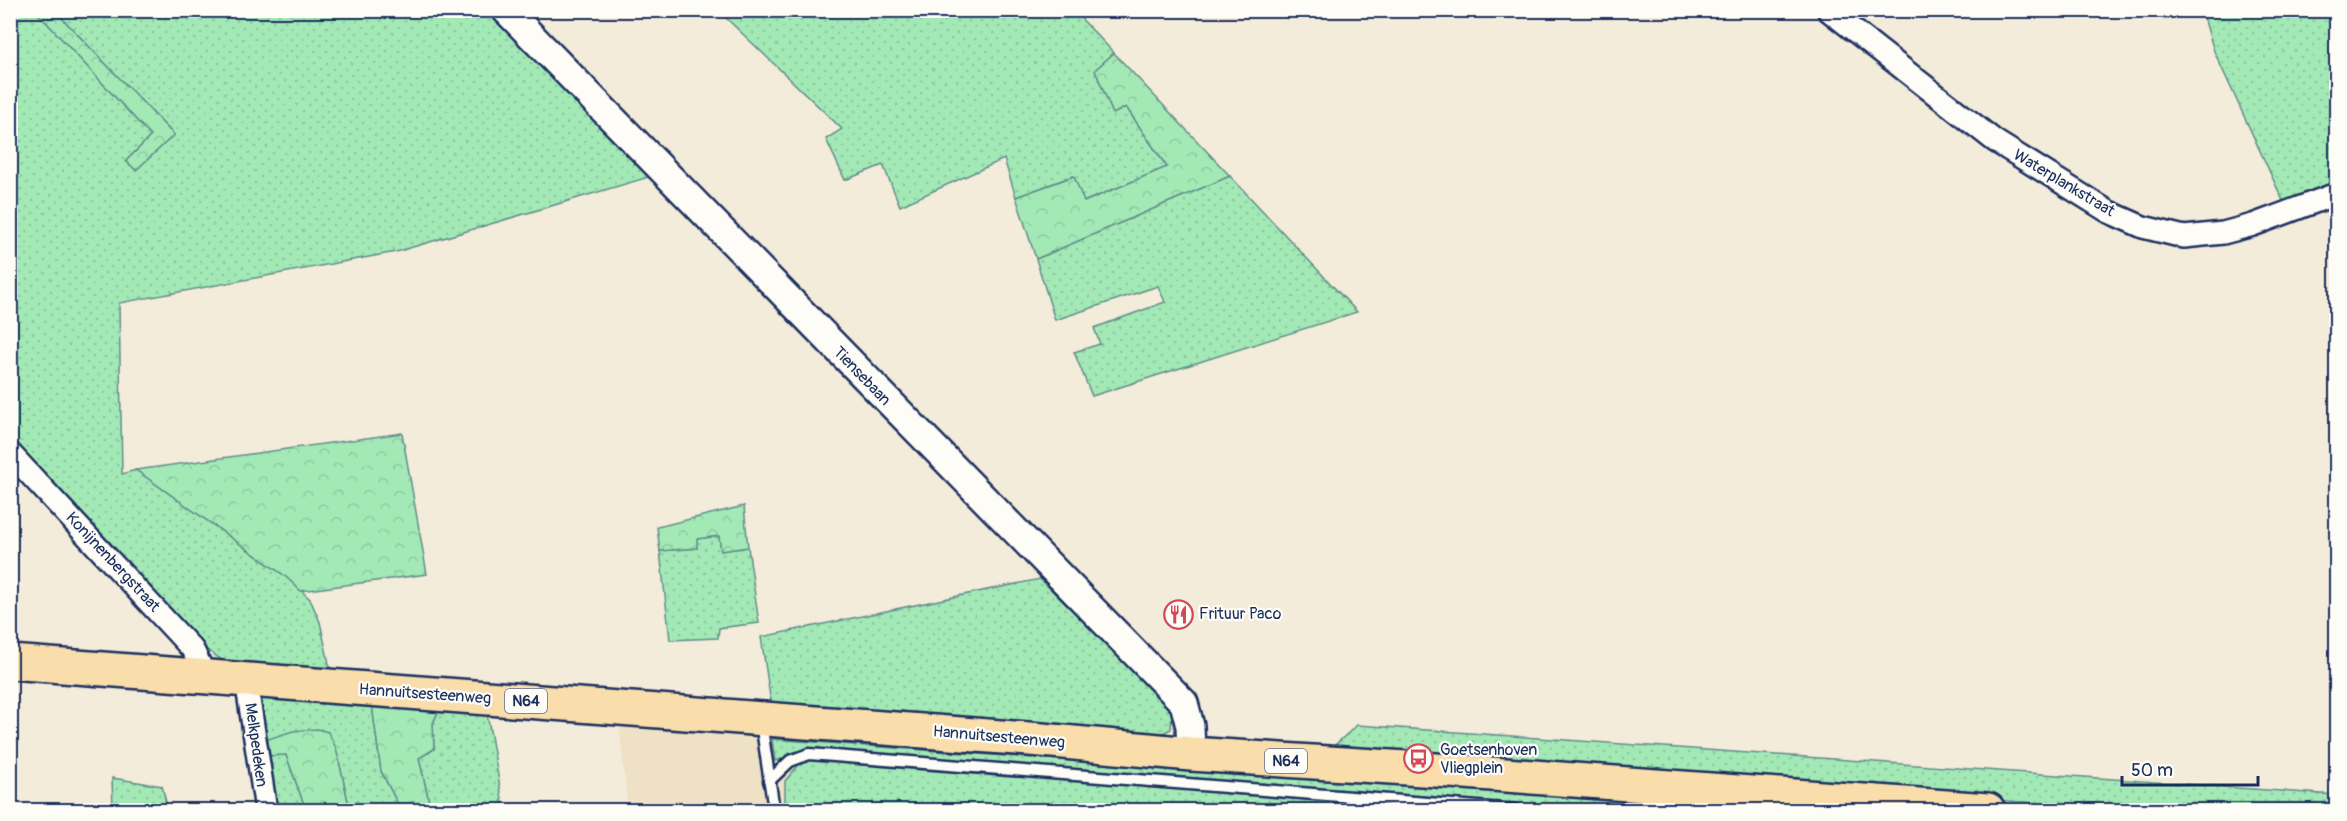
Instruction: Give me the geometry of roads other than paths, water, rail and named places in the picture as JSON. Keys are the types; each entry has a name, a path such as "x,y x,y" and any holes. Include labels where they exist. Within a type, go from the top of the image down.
{"main road":[{"name":"Hannuitsesteenweg","path":"10,662 1191,754 1988,810"}],"street":[{"name":"Tiensebaan","path":"506,10 1184,703 1190,726 1191,754"},
{"name":"Waterplankstraat","path":"1828,10 1995,141 2109,212 2143,227 2164,234 2184,237 2223,233 2253,225 2337,194"},
{"name":"Konijnenbergstraat","path":"10,453 193,650 206,677"},
{"name":"Melkpedeken","path":"246,680 266,810"}],"lane":[{"path":"760,719 774,810"},
{"path":"769,781 790,761 809,754 1516,810"}],"place":[{"name":"Frituur Paco","path":"1178,614"},
{"name":"Goetsenhoven Vliegplein","path":"1419,759"}]}
